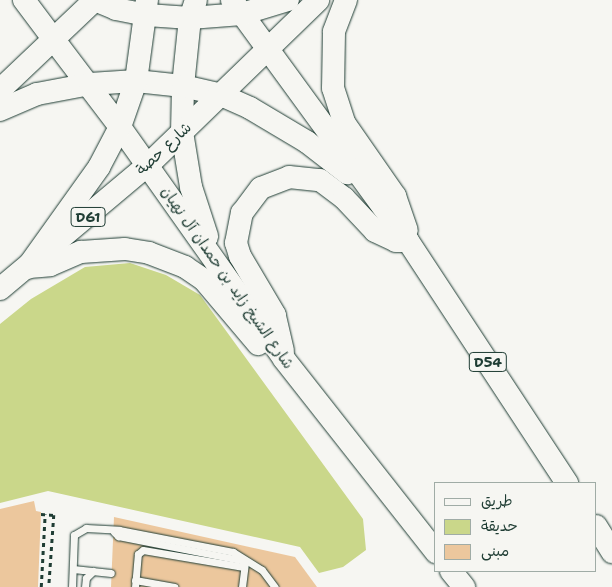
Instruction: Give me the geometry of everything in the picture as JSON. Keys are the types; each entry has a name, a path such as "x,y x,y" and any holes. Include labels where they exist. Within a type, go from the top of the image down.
{"main road":[{"name":"شارع الشيخ زايد بن حمدان آل نهيان","path":"24,0 90,84 215,258 284,359 434,549"},
{"path":"0,90 95,0 116,9 237,7 288,0"},
{"name":"شارع حصة","path":"0,289 148,165 318,0"},
{"path":"284,359 275,315 240,256 236,243 242,212 261,188 289,177 320,180 344,198 375,231 396,241 408,241 402,211 345,124 333,88 334,32 346,0"},
{"path":"27,268 99,167 120,126 136,81 147,7"},
{"name":"D54","path":"237,7 408,241 567,482"},
{"path":"193,9 183,86 182,132 191,187 215,258"},
{"path":"0,110 45,92 90,84 136,81 183,86 221,95 307,142 370,191"},
{"path":"27,268 50,265 81,252 100,250 125,249 169,260 204,280 258,345 284,359"},
{"path":"597,528 612,552"},
{"path":"452,572 464,587"}],"lane":[{"path":"72,587 77,531 86,528 114,532 118,536 245,562 262,570 275,587"},
{"path":"174,587 135,584 138,554 143,550 245,562"},
{"path":"242,587 245,562"},
{"path":"73,570 112,573"},
{"path":"85,587 86,578 93,571"}],"path":[{"path":"41,587 43,514 54,515 49,587"}],"green space":[{"path":"130,263 166,275 200,295 363,519 366,550 343,567 319,573 300,547 48,491 0,503 0,324 31,299 85,267"}],"building":[{"path":"34,501 36,511 41,512 38,587 0,587 0,509"},
{"path":"114,517 295,557 317,587 111,587"}]}
